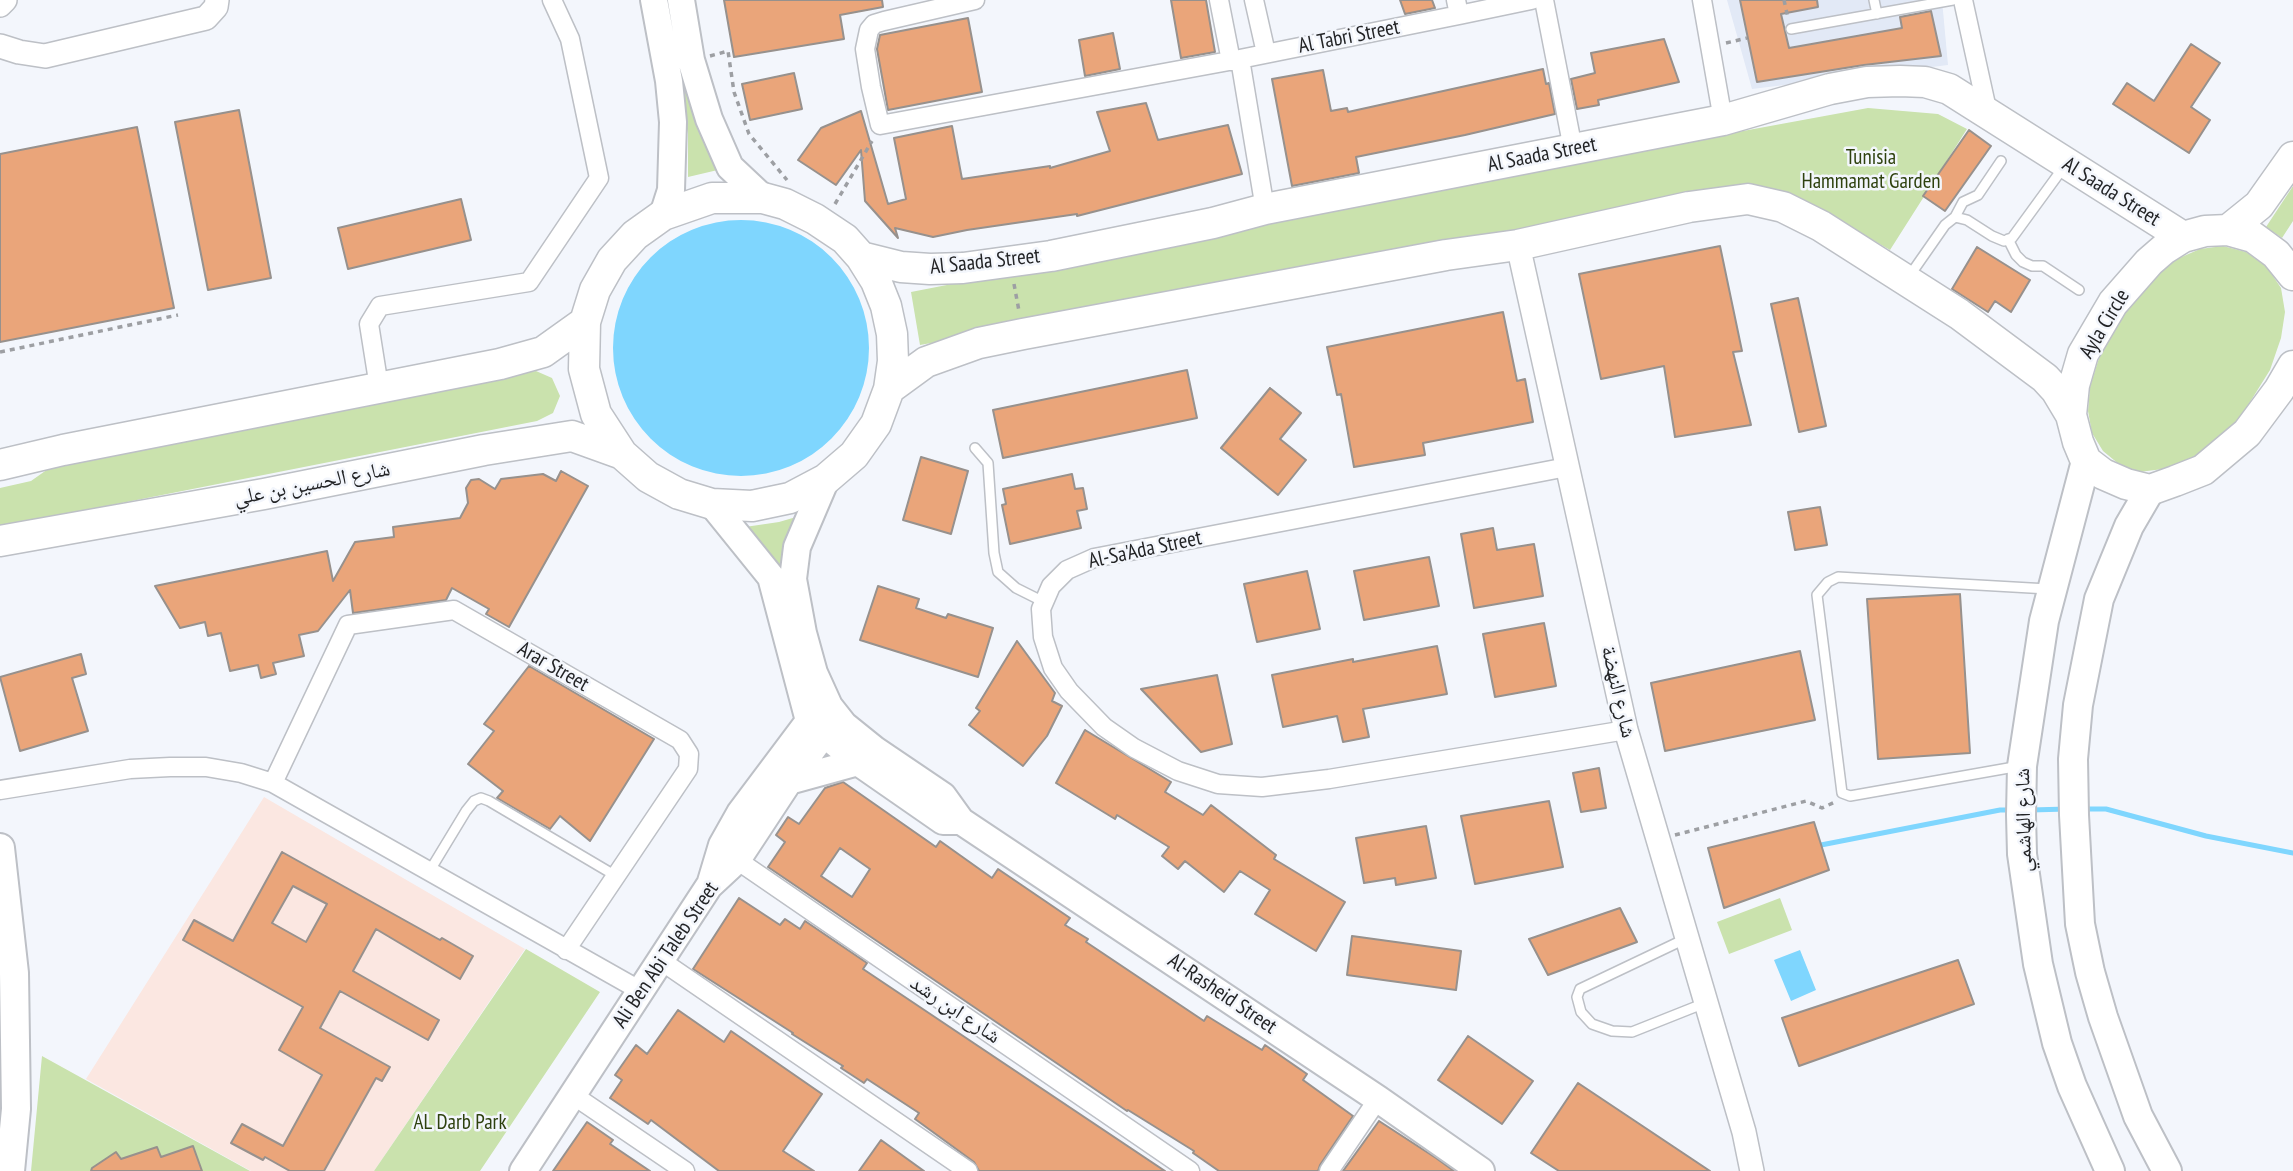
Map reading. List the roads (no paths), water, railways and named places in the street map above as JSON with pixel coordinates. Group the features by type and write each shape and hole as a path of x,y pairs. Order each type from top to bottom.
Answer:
{"highway":[{"name":"Al Saada Street","path":"861,257 901,267 930,269 1051,256 1213,223 1265,209 1723,120 1830,89 1867,82 1900,81 1925,82 1942,87 2183,237"},
{"path":"2228,230 2259,205 2293,157"},
{"path":"712,198 763,198 785,204 826,224 845,239 861,257 876,281 886,306 892,334 893,361 889,389 876,424 854,455 826,480 790,498 752,506 712,504 679,494 648,477 622,454 596,414 584,369 585,322 595,289 612,260 635,235 663,215 712,198"},
{"path":"889,389 926,362 979,344 1160,307 1446,255 1518,245 1689,207 1748,200 1783,207 1821,226 1959,314 2045,377 2071,415"},
{"name":"Ayla Circle","path":"2086,461 2071,415 2074,384 2083,355 2113,303 2149,262 2183,237 2228,230 2253,237 2292,267"},
{"path":"0,465 500,364 543,352 585,322"},
{"path":"2086,461 2103,474 2150,490 2203,470 2247,433 2293,366"},
{"name":"شارع الحسين بن علي","path":"5,545 484,450 572,436 622,454"},
{"path":"0,443 14,447 33,458"}],"main road":[{"path":"653,0 669,81 673,122 671,190 663,215"},
{"path":"681,0 691,60 709,119 730,167 763,198"},
{"name":"شارع الهاشمي","path":"2086,461 2044,621 2022,766 2021,816 2024,872 2038,964 2057,1043 2076,1097 2110,1171"},
{"name":"Al-Rasheid Street","path":"820,721 793,579 797,547 826,480"},
{"path":"2150,490 2129,526 2099,599 2080,691 2073,760 2080,924 2103,1017 2138,1116 2167,1171"},
{"name":"Al-Rasheid Street","path":"712,504 771,577 820,721 858,762 943,821 961,821"},
{"path":"727,860 722,845 740,813 820,721"},
{"name":"Al-Rasheid Street","path":"820,721 844,725 875,750 943,796 961,821 1378,1099 1481,1171"},
{"name":"Ali Ben Abi Taleb Street","path":"523,1171 709,886 789,781 820,721"},
{"path":"789,781 858,762"},
{"path":"0,848 14,973 16,1109 10,1171"}],"street":[{"path":"0,5 5,0"},
{"path":"0,46 45,56 206,19 216,7 217,0"},
{"path":"379,387 369,324 380,306 529,282 599,178 570,39 552,0"},
{"name":"Al Tabri Street","path":"975,0 884,21 874,24 869,30 865,49 880,125 1235,60 1458,7 1531,0"},
{"path":"1219,0 1235,60 1265,209"},
{"path":"1254,0 1266,53"},
{"path":"1544,0 1573,149"},
{"path":"1702,0 1723,120"},
{"path":"1963,0 1988,114"},
{"name":"شارع النهضة","path":"1518,245 1626,730 1744,1132 1752,1171"},
{"name":"Al-Sa'Ada Street","path":"1044,602 1051,586 1067,570 1094,558 1567,467"},
{"path":"1044,602 1041,609 1043,637 1053,668 1069,691 1104,727 1133,748 1178,771 1217,784 1262,787 1329,779 1626,730"},
{"name":"Arar Street","path":"273,783 348,625 454,610 680,740 689,754 688,769 566,950"},
{"path":"0,790 130,769 170,767 206,767 273,783 641,991"},
{"name":"شارع ابن رشد","path":"727,860 1190,1171"},
{"path":"660,960 968,1171"},
{"path":"573,1095 685,1171"},
{"path":"1329,1171 1378,1099"},
{"name":"شارع النهضة","path":"1744,1132 1765,1171"}],"lane":[{"path":"1874,0 1877,14"},
{"path":"1791,29 1953,0"},
{"path":"1906,280 1945,225 1955,217 1962,202 1978,195 2001,161"},
{"path":"1955,217 1967,220 2004,241 2017,233 2066,164"},
{"path":"2008,239 2023,262 2032,266 2043,266 2079,290"},
{"path":"975,448 988,463 994,553 998,572 1016,588 1044,602"},
{"path":"2022,766 1850,796 1842,793 1817,595 1828,582 1838,577 2052,589"},
{"path":"429,872 466,811 474,801 481,798 616,876"},
{"path":"1687,938 1580,989 1577,997 1581,1012 1592,1024 1612,1031 1632,1032 1706,1002"}],"water":[{"path":"741,220 766,222 801,235 822,249 840,267 859,299 867,323 867,373 854,408 840,429 822,447 790,466 766,474 741,476 716,474 681,461 660,447 642,429 623,397 615,373 613,348 615,323 628,288 642,267 660,249 692,230 716,222"},
{"path":"1800,950 1816,990 1791,1001 1774,960"}],"waterway":[{"path":"2031,810 2067,809"},
{"path":"2083,809 2106,809 2206,836 2293,853"},
{"path":"1821,845 2000,810 2014,810"}],"park label":[{"name":"Tunisia Hammamat Garden","path":"1871,170"},
{"name":"AL Darb Park","path":"460,1123"}]}
